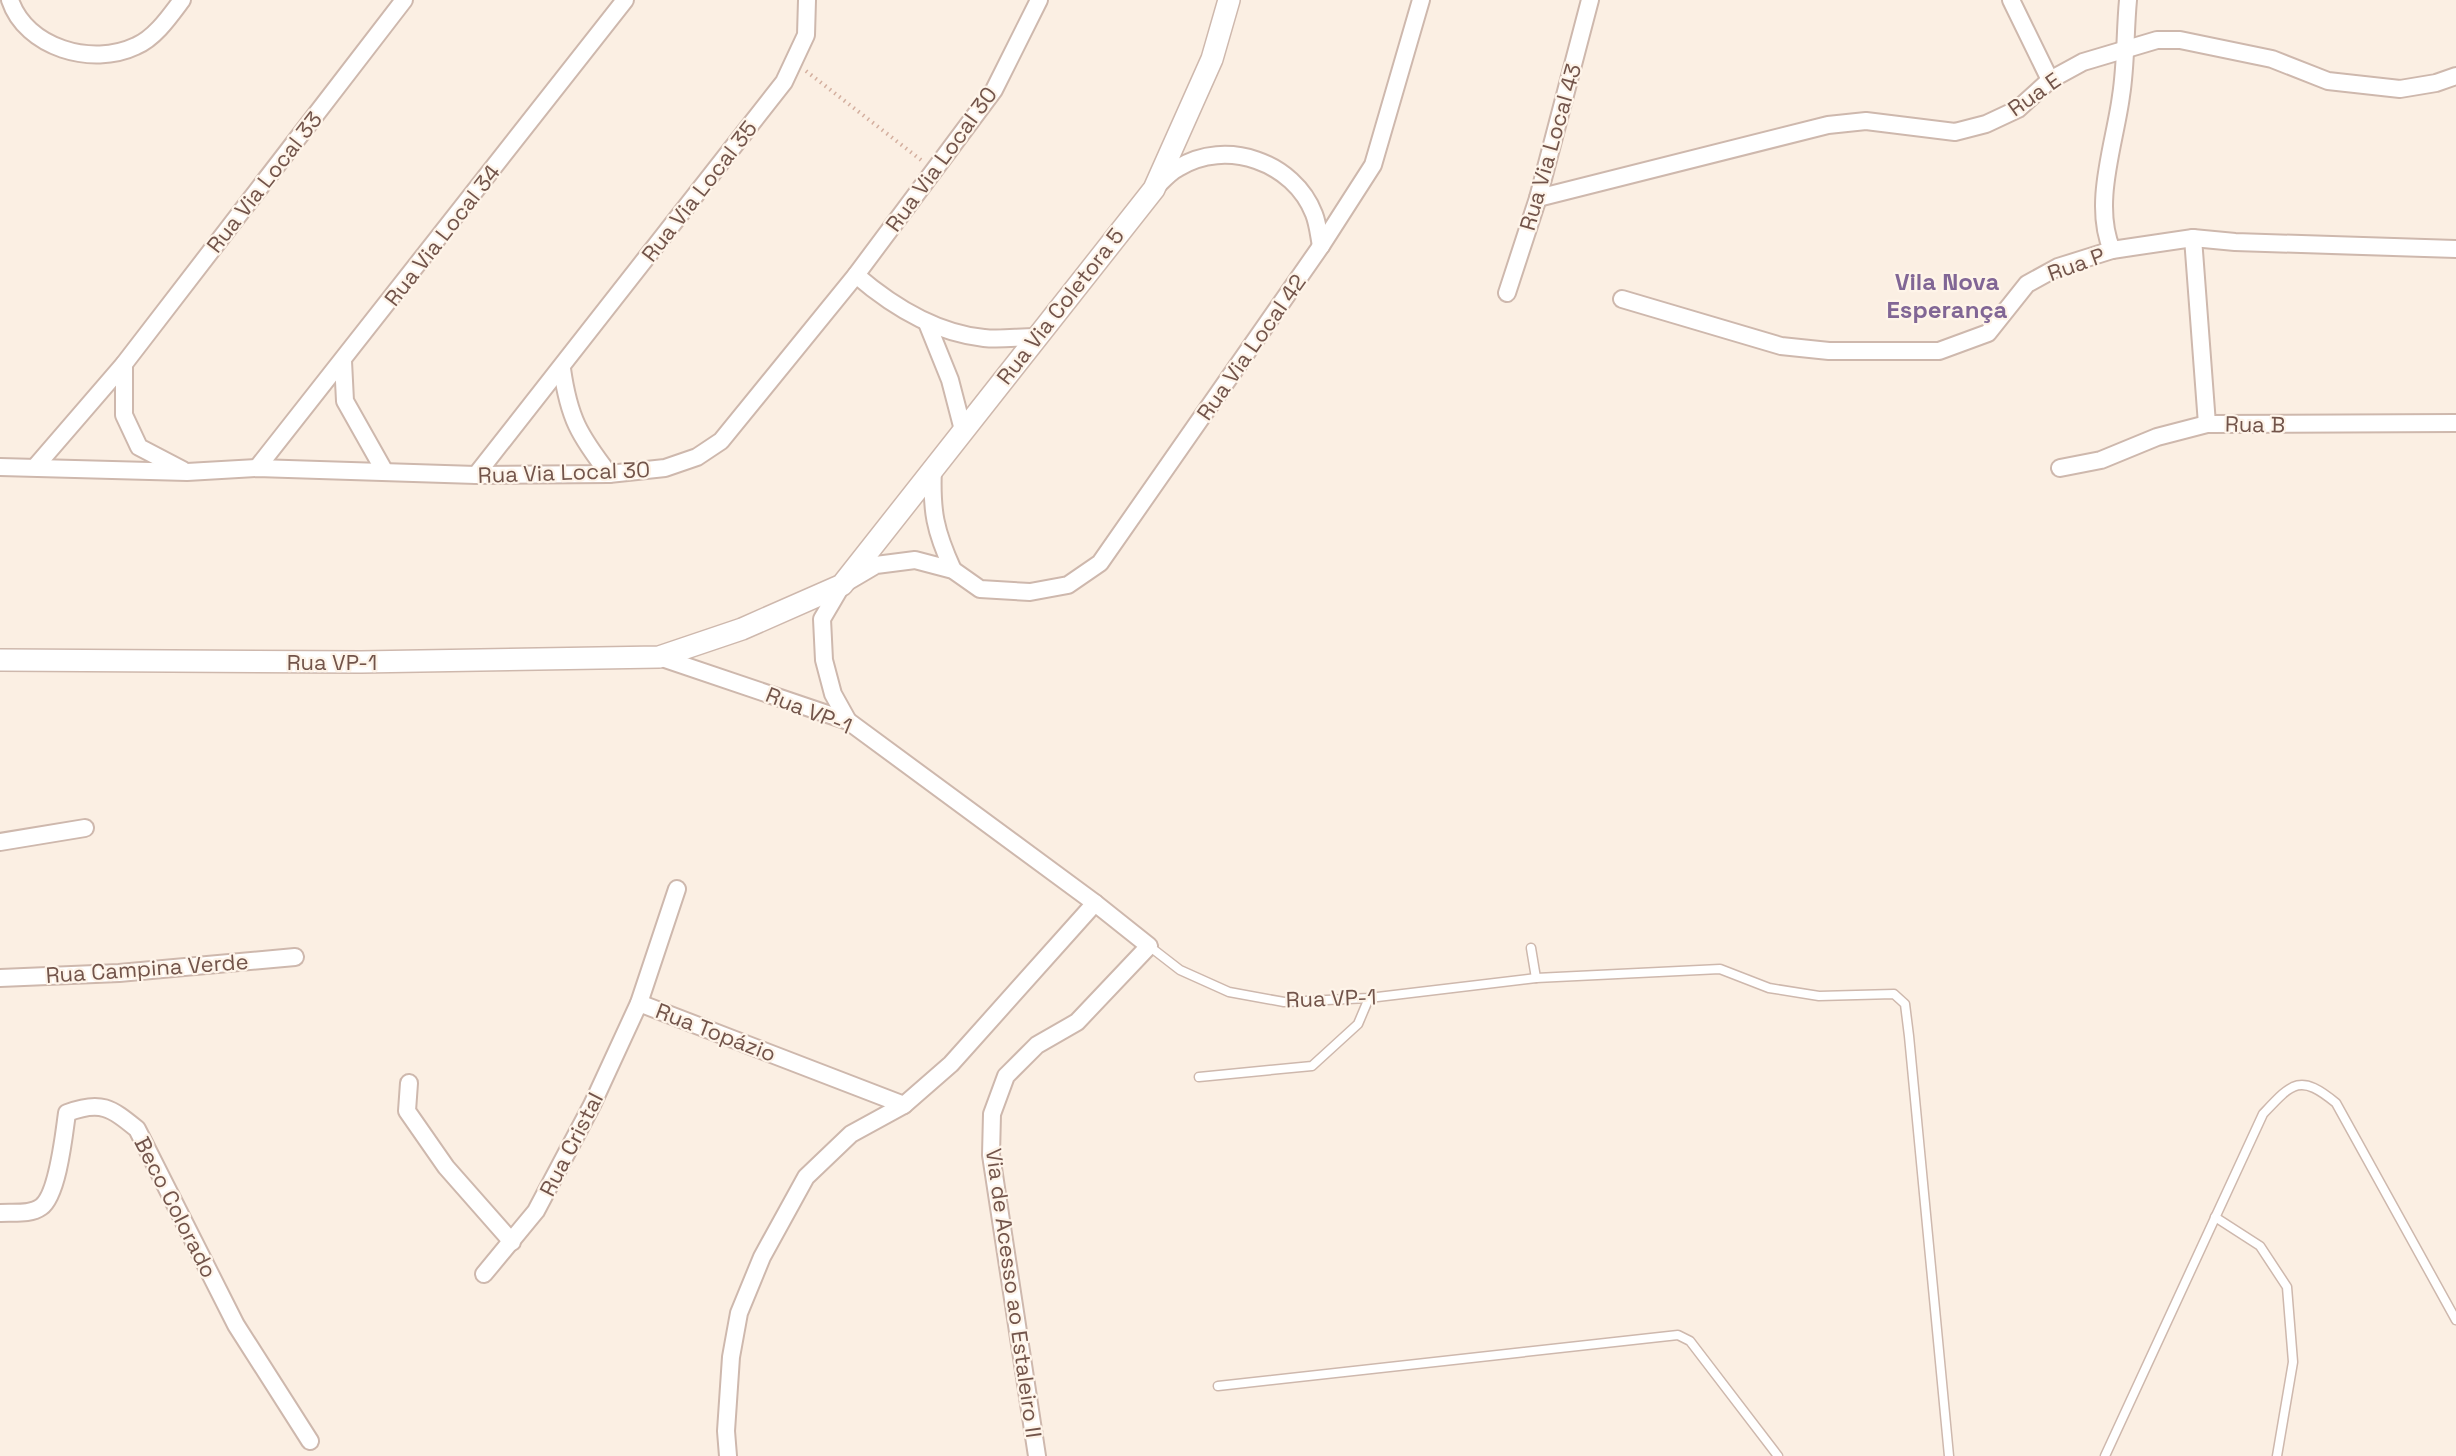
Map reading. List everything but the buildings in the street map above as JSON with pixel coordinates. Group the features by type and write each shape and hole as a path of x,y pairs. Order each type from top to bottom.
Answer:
{"street":[{"path":"10,0 14,12 35,35 71,53 108,54 137,46 166,21 182,0"},
{"name":"Rua Via Local 33","path":"36,466 124,364 404,0"},
{"name":"Rua Via Local 34","path":"257,468 625,0"},
{"name":"Rua Via Local 35","path":"476,475 562,369 784,82 806,35 807,0"},
{"name":"Rua Via Local 30","path":"0,467 36,466 187,472 257,468 476,475 609,474 665,468 697,457 721,441 856,275 994,90 1039,0"},
{"name":"Rua Via Local 42","path":"953,570 980,589 1030,592 1068,585 1100,563 1321,246 1373,165 1421,0"},
{"name":"Rua Via Local 43","path":"1507,293 1538,198 1590,0"},
{"path":"2011,0 2050,80"},
{"path":"2112,250 2108,240 2104,190 2121,96 2128,0"},
{"name":"Rua Via Coletora 5","path":"848,721 833,694 824,660 822,619 842,585 933,467 1154,189 1212,59 1228,1"},
{"name":"Rua E","path":"1538,198 1828,125 1866,121 1955,132 1986,124 2018,109 2050,80 2083,62 2157,40 2180,40 2272,58 2328,81 2400,89 2436,83 2456,76"},
{"path":"1154,189 1178,168 1208,156 1241,155 1272,166 1297,186 1314,214 1321,246"},
{"path":"2193,238 2207,424"},
{"name":"Rua P","path":"1622,299 1781,346 1829,351 1939,351 1988,333 2027,284 2058,267 2112,250 2193,238 2235,242 2456,249"},
{"path":"856,275 881,297 927,323 984,338 1035,337"},
{"path":"927,323 950,380 963,430"},
{"path":"343,361 345,401 385,472"},
{"path":"124,364 124,415 140,447 187,472"},
{"path":"562,369 568,406 585,444 609,474"},
{"name":"Rua B","path":"2060,468 2101,460 2157,437 2207,424 2456,423"},
{"path":"933,467 931,506 940,542 953,570"},
{"path":"842,585 876,565 915,560 953,570"},
{"name":"Rua Via Coletora 5","path":"658,657 742,629 842,585"},
{"name":"Rua VP-1","path":"0,660 361,662 658,657 848,721 1095,903 1149,946"},
{"path":"0,842 85,828"},
{"name":"Rua Topázio","path":"677,889 639,1003 904,1105"},
{"path":"728,1456 726,1431 731,1357 739,1313 762,1257 806,1177 851,1134 904,1105 951,1064 1095,903"},
{"name":"Via de Acesso ao Estaleiro II","path":"1037,1456 991,1155 992,1114 1006,1076 1037,1045 1077,1022 1149,946"},
{"name":"Rua Campina Verde","path":"0,978 119,973 295,957"},
{"name":"Rua Cristal","path":"484,1274 536,1211 592,1105 639,1003"},
{"path":"409,1083 407,1111 446,1167 512,1242"},
{"name":"Beco Colorado","path":"0,1213 27,1212 42,1206 52,1189 67,1113 87,1105 111,1108 137,1129 236,1325 310,1441"}],"lane":[{"name":"Rua VP-1","path":"1149,946 1180,970 1229,992 1284,1002 1369,998 1536,978 1720,969 1769,988 1819,996 1894,994 1905,1004 1949,1456"},
{"path":"1531,948 1536,978"},
{"path":"1199,1077 1312,1066 1358,1024 1369,998"},
{"path":"2105,1456 2263,1114 2285,1090 2302,1084 2318,1088 2336,1103 2456,1320"},
{"path":"2215,1217 2260,1246 2287,1287 2293,1362 2277,1456"},
{"path":"1218,1386 1678,1335 1690,1341 1778,1456"}],"path":[{"path":"794,62 934,170"}],"district":[{"name":"Vila Nova Esperança","path":"1947,295"}]}
